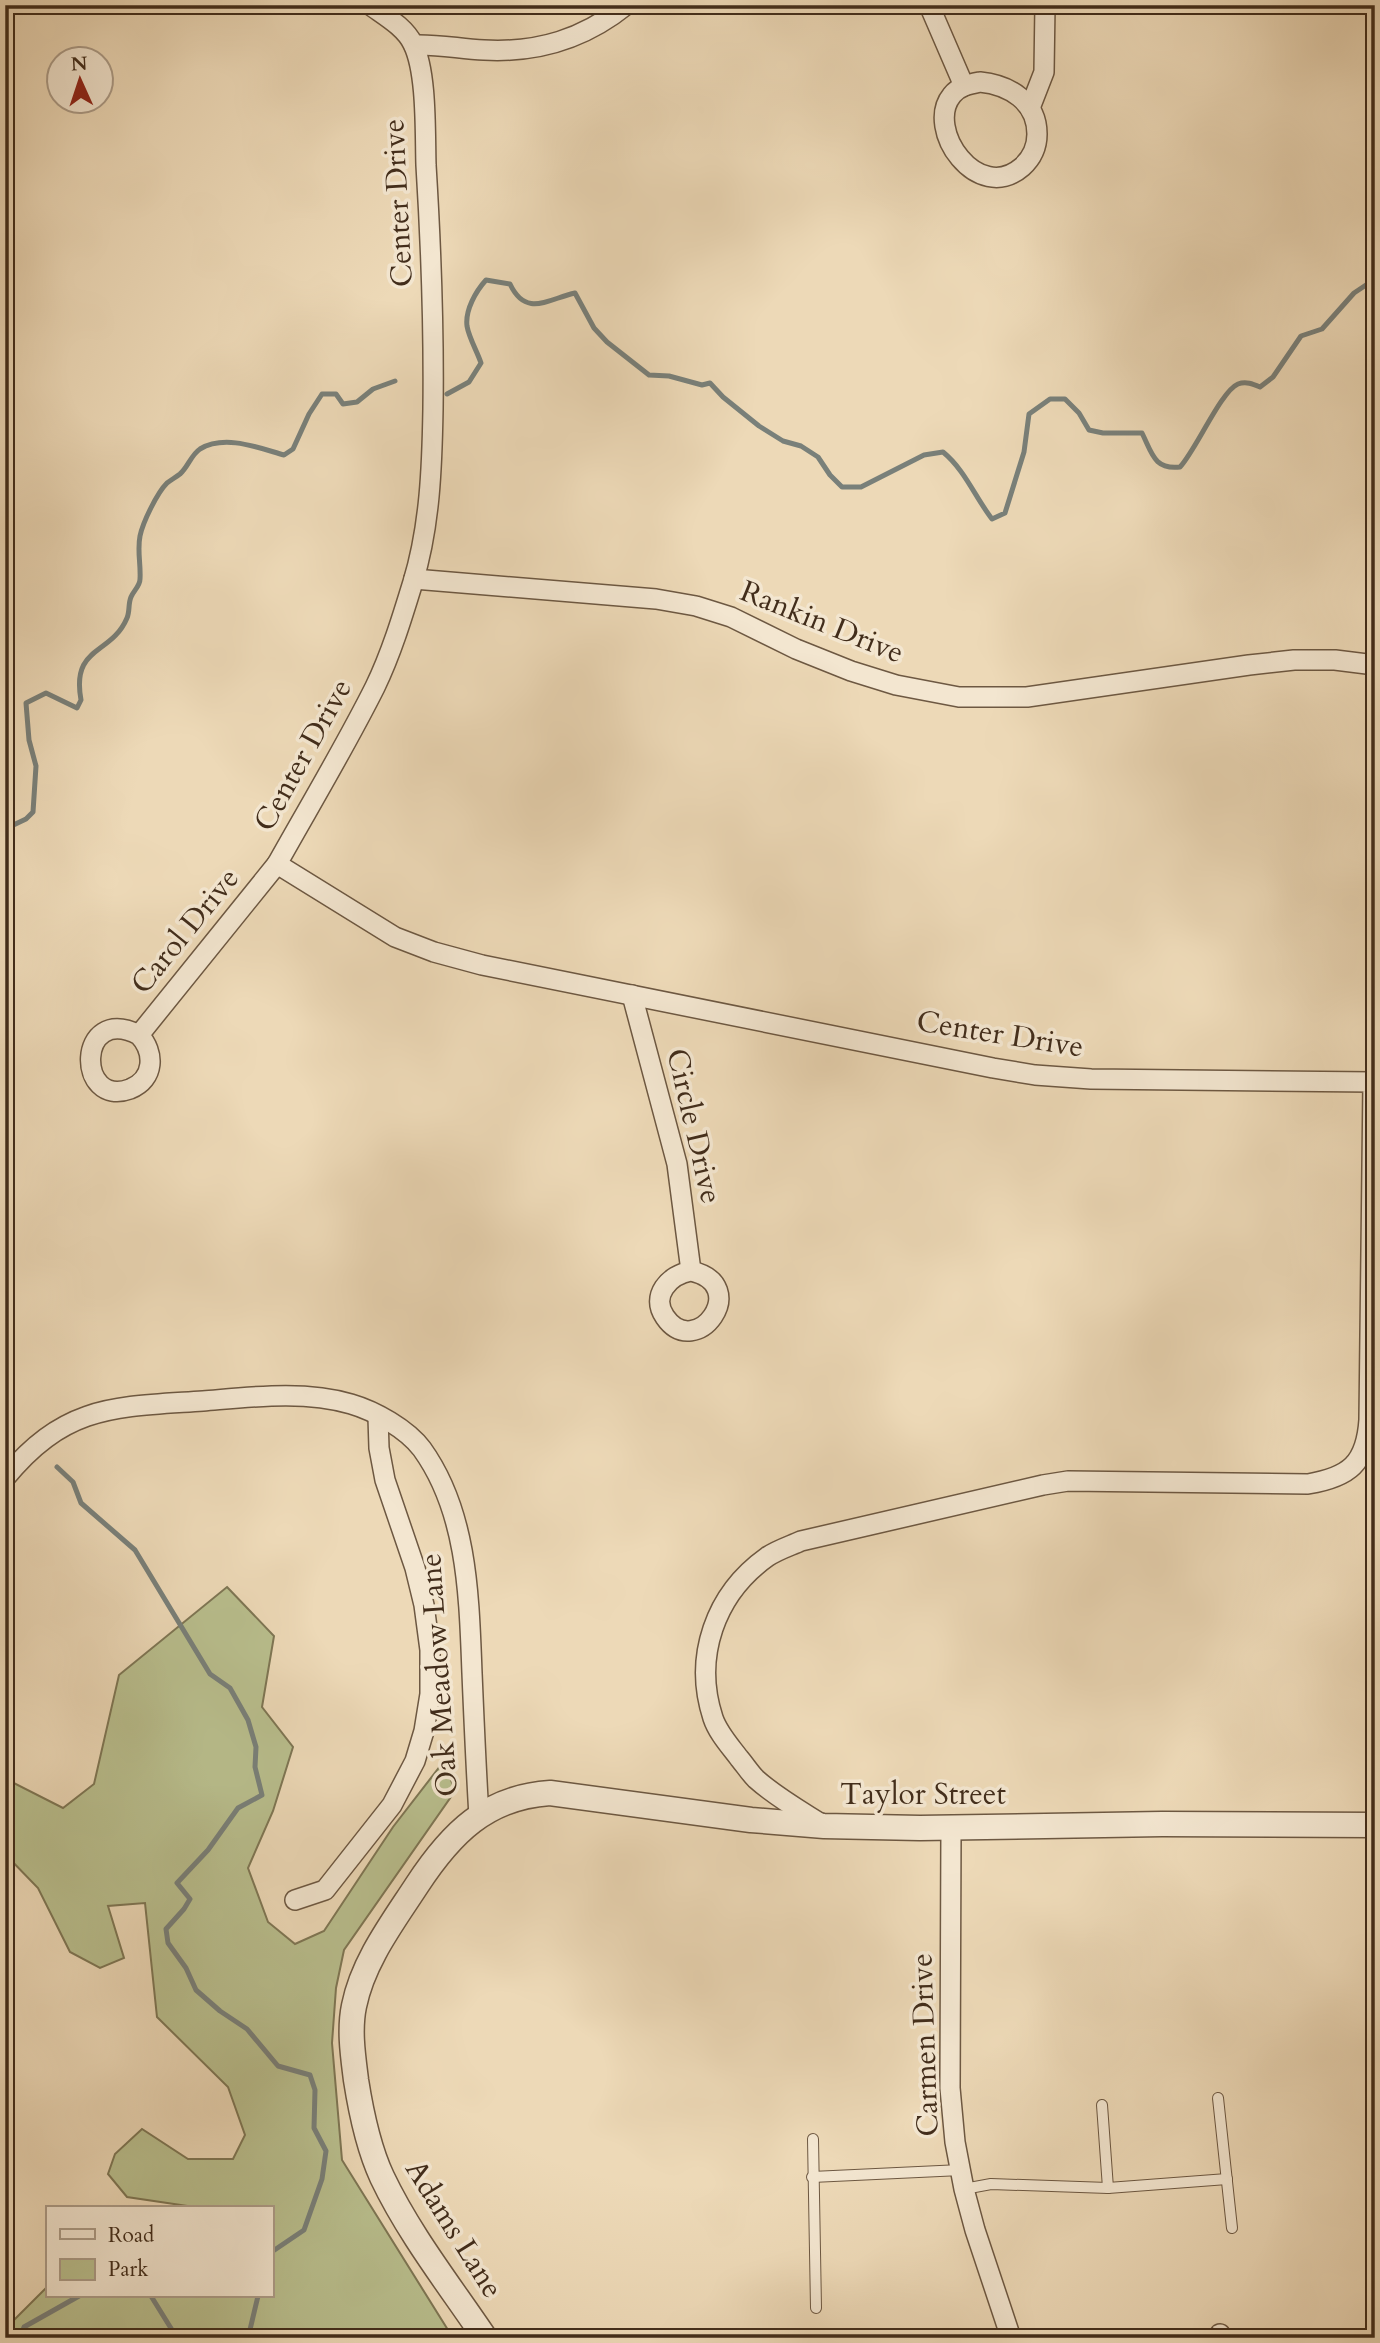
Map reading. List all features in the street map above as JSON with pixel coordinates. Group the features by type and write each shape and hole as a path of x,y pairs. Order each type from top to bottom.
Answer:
{"street":[{"path":"370,5 408,35 414,45 439,44 482,50 519,51 551,45 593,29 625,5"},
{"path":"929,5 964,86"},
{"path":"1030,108 1044,72 1045,5"},
{"name":"Center Drive","path":"414,45 422,89 431,245 432,470 426,519 414,579 375,687 277,864 394,937 433,952 482,965 632,995 1035,1075 1091,1079 1374,1082 1368,1438 1358,1461 1347,1473 1308,1484 1092,1480 1043,1485 801,1541 768,1556 736,1585 719,1611 709,1638 705,1665 706,1689 713,1720 724,1740 755,1779 824,1826"},
{"path":"980,82 996,84 1015,93 1030,108 1037,119 1037,143 1032,155 1021,168 1008,175 992,176 975,173 963,163 945,122 946,106 952,94 964,86 980,82"},
{"name":"Rankin Drive","path":"414,579 656,599 696,606 731,617 796,649 851,671 896,685 959,697 1027,698 1249,664 1294,660 1335,660 1375,665"},
{"name":"Carol Drive","path":"139,1035 277,864"},
{"name":"Circle Drive","path":"632,995 677,1164 691,1271"},
{"name":"Oak Meadow Lane","path":"5,1478 39,1441 69,1423 97,1411 119,1407 303,1396 353,1404 403,1431 420,1446 443,1485 460,1541 470,1618 479,1816"},
{"path":"295,1900 325,1890 392,1805 415,1762 424,1731 430,1694 430,1650 424,1605 415,1568 385,1480 379,1448 378,1417"},
{"name":"Taylor Street","path":"479,1816 509,1799 550,1793 751,1820 824,1826 951,1828 1162,1824 1375,1825"},
{"name":"Adams Lane","path":"479,1816 450,1840 422,1877 368,1965 354,2007 352,2034 363,2116 382,2176 406,2218 485,2338"},
{"name":"Carmen Drive","path":"951,1828 950,2088 962,2180 1011,2338"}],"lane":[{"path":"1218,2098 1232,2228"},
{"path":"1102,2105 1108,2188"},
{"path":"813,2139 816,2308"},
{"path":"812,2177 962,2180 991,2184 1108,2188 1227,2179"}],"green space":[{"path":"227,1587 274,1636 262,1707 293,1747 273,1811 248,1868 268,1922 295,1944 324,1931 393,1827 444,1761 455,1791 344,1950 336,1988 332,2043 342,2160 453,2338 5,2338 5,2329 46,2288 46,2298 273,2298 273,2206 188,2206 127,2197 108,2174 115,2154 142,2129 188,2159 233,2159 245,2135 228,2087 157,2017 145,1903 108,1906 124,1958 100,1968 70,1952 38,1888 5,1854 6,1779 63,1808 94,1784 119,1675"}],"waterway":[{"path":"447,394 469,382 481,363 469,335 467,320 472,301 486,280 510,284 523,301 530,303 538,304 575,293 594,328 607,342 649,375 669,376 702,385 710,383 759,426 783,441 801,446 818,457 842,487 861,487 924,455 943,452 964,475 992,519 1005,513 1024,452 1029,414 1050,399 1065,399 1079,413 1089,430 1103,433 1142,433 1159,463 1180,467 1231,389 1244,383 1260,387 1273,377 1301,336 1322,329 1354,293 1375,279"},
{"path":"5,829 26,819 33,812 36,766 29,740 26,703 46,693 77,708 81,700 79,682 82,669 87,660 120,630 127,618 131,597 140,581 140,536 155,500 167,483 183,471 200,449 210,445 231,442 284,455 293,449 309,414 322,394 336,394 343,404 357,402 373,389 395,381"},
{"path":"57,1467 73,1482 81,1503 135,1550 210,1674 230,1688 248,1720 256,1747 255,1767 262,1795 238,1808 208,1850 177,1883 190,1899 166,1929 168,1943 186,1968 196,1990 220,2011 247,2029 278,2066 310,2075 315,2090 314,2128 326,2151 322,2179 304,2230 273,2251"},
{"path":"20,2338 24,2327 75,2298"},
{"path":"152,2298 177,2338"},
{"path":"248,2338 258,2298"}]}
